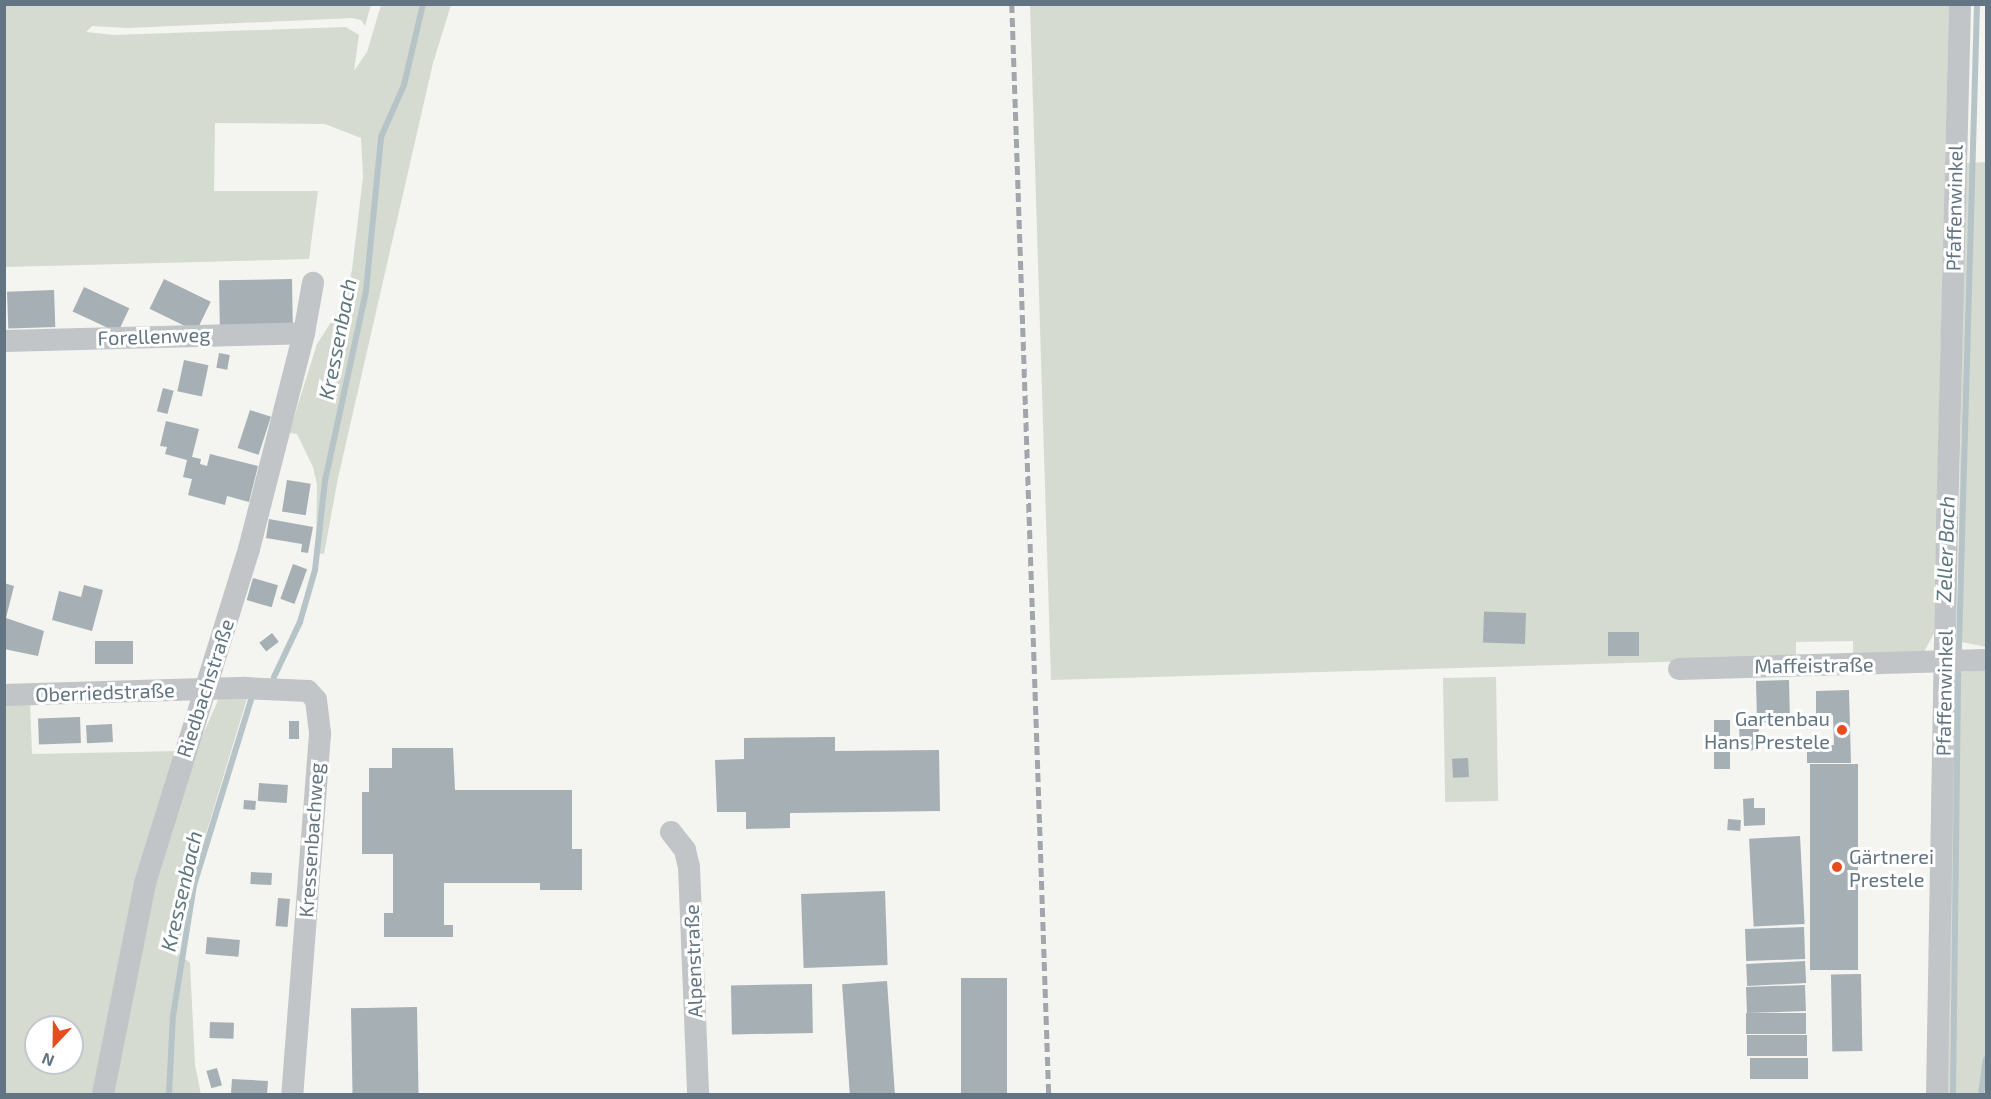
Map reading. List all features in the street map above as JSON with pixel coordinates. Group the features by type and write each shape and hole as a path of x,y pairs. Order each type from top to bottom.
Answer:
{"street":[{"name":"Pfaffenwinkel","path":"1937,1095 1962,661 1960,4"},
{"name":"Riedbachstraße","path":"103,1095 145,884 249,549 304,333 313,283"},
{"name":"Forellenweg","path":"4,341 304,333"},
{"name":"Maffeistraße","path":"1679,669 1962,661"},
{"name":"Oberriedstraße","path":"4,695 206,689"},
{"name":"Kressenbachweg","path":"206,689 308,691 316,700 320,714 292,1095"},
{"name":"Alpenstraße","path":"671,832 685,850 689,867 695,957 698,1095"}],"shaded area":[{"path":"4,5 371,5 365,26 361,20 352,18 128,28 92,26 86,32 114,35 346,27 359,35 354,71 367,52 381,5 451,5 433,63 338,478 324,554 316,553 317,484 313,467 297,434 289,433 317,344 345,300 352,270 363,177 361,138 325,124 215,123 214,191 318,191 309,259 5,267"},
{"path":"1030,5 1949,5 1934,633 1925,650 1920,655 1853,657 1853,641 1796,642 1796,658 1051,680"},
{"path":"1986,162 1986,647 1962,642 1957,635 1965,163"},
{"path":"1986,670 1986,1094 1941,1094 1952,686 1956,676 1963,672"},
{"path":"1496,677 1498,801 1445,802 1443,678"},
{"path":"248,695 189,890 178,953 190,963 195,1065 201,1094 112,1094 148,901 200,741 219,698"},
{"path":"30,701 32,754 179,751 96,1094 5,1094 4,702"}],"building":[{"path":"164,279 211,302 196,331 150,309"},
{"path":"292,279 293,324 220,325 219,280"},
{"path":"84,287 129,308 118,333 73,311"},
{"path":"54,290 55,327 8,329 7,292"},
{"path":"219,353 230,355 227,370 216,368"},
{"path":"184,360 208,365 202,396 177,391"},
{"path":"163,388 174,391 167,414 157,411"},
{"path":"250,410 271,417 259,455 238,448"},
{"path":"166,421 199,429 192,457 201,459 200,464 207,466 210,454 258,466 249,502 227,496 225,505 188,495 192,479 183,477 187,460 165,454 167,447 160,446"},
{"path":"287,480 311,484 306,515 282,512"},
{"path":"269,519 313,527 308,553 301,552 302,544 266,538"},
{"path":"293,564 307,569 294,604 280,599"},
{"path":"253,578 278,585 272,607 247,600"},
{"path":"4,583 14,586 6,618 44,631 38,656 4,649"},
{"path":"84,585 103,590 92,631 52,620 59,591 81,597"},
{"path":"1484,612 1526,613 1525,644 1483,643"},
{"path":"1608,632 1639,632 1639,656 1608,656"},
{"path":"272,633 279,642 266,652 259,643"},
{"path":"95,641 133,641 133,664 95,664"},
{"path":"1789,680 1790,722 1759,723 1758,750 1740,751 1739,721 1757,721 1756,681"},
{"name":"Gartenbau Hans Prestele","path":"1849,690 1851,763 1807,763 1807,745 1834,745 1833,715 1816,715 1816,691"},
{"path":"80,717 81,743 39,744 38,718"},
{"path":"1714,720 1730,720 1730,769 1714,769"},
{"path":"289,721 299,721 299,739 289,739"},
{"path":"112,724 113,742 87,743 86,725"},
{"path":"835,737 835,751 939,750 940,811 790,813 790,828 746,829 746,812 717,812 715,760 744,759 744,738"},
{"path":"392,748 453,748 455,790 572,790 572,849 582,849 582,890 540,890 540,883 444,883 444,925 453,925 453,937 384,937 384,913 393,913 393,854 362,854 362,792 369,792 369,768 392,768"},
{"path":"1468,758 1469,777 1453,778 1452,759"},
{"name":"Gärtnerei Prestele","path":"1810,764 1858,764 1858,970 1810,970"},
{"path":"259,783 288,785 287,803 258,801"},
{"path":"1754,798 1754,808 1765,808 1765,825 1744,826 1743,799"},
{"path":"244,800 256,801 255,810 243,809"},
{"path":"1728,819 1741,820 1740,831 1727,830"},
{"path":"1800,836 1805,924 1754,927 1749,839"},
{"path":"251,872 272,873 271,885 250,884"},
{"path":"885,891 888,965 804,968 801,894"},
{"path":"278,898 290,899 288,927 276,926"},
{"path":"1804,927 1805,959 1746,961 1745,929"},
{"path":"207,937 240,940 238,957 206,954"},
{"path":"1805,961 1806,983 1747,986 1746,964"},
{"path":"1861,974 1862,1051 1832,1052 1831,975"},
{"path":"961,978 1007,978 1007,1094 961,1094"},
{"path":"887,981 895,1094 850,1094 842,984"},
{"path":"812,984 813,1033 732,1034 731,985"},
{"path":"1805,985 1806,1011 1747,1013 1746,987"},
{"path":"417,1007 419,1094 353,1094 351,1008"},
{"path":"1746,1013 1806,1013 1806,1034 1746,1034"},
{"path":"210,1022 234,1023 233,1039 209,1038"},
{"path":"1747,1035 1807,1035 1807,1056 1747,1056"},
{"path":"1750,1058 1808,1058 1808,1079 1750,1079"},
{"path":"217,1068 222,1085 211,1088 206,1071"},
{"path":"232,1079 268,1081 267,1094 231,1094"}],"waterway":[{"name":"Kressenbach","path":"274,677 300,622 315,570 325,481 366,291 381,137 404,85 423,4"},
{"name":"Zeller Bach","path":"1953,1094 1958,681 1977,4"},
{"name":"Kressenbach","path":"169,1094 173,1016 194,885 251,700"},
{"name":"Zeller Bach","path":"1981,1094 1986,1059"}],"railway":[{"path":"1012,4 1049,1094"}],"place":[{"name":"Gartenbau Hans Prestele","path":"1842,730"},
{"name":"Gärtnerei Prestele","path":"1837,867"}]}
